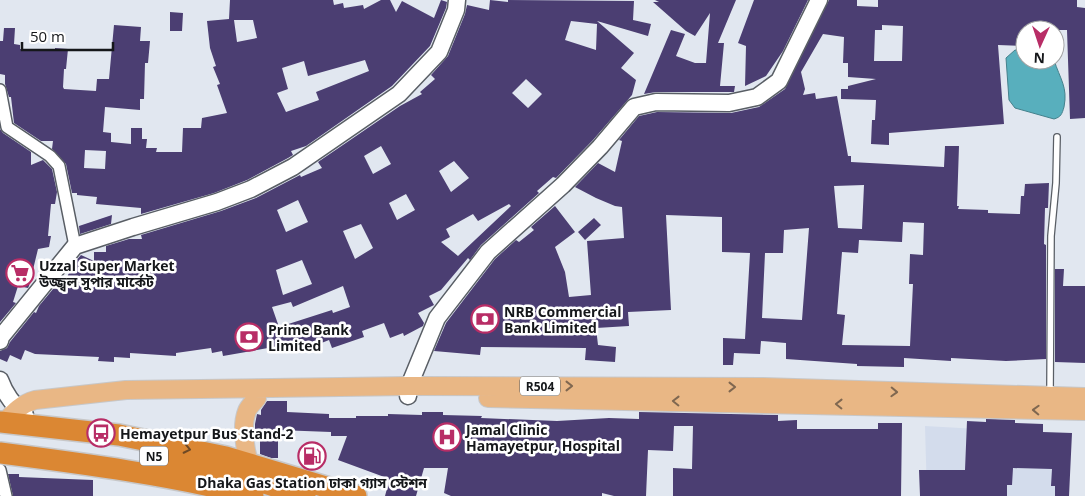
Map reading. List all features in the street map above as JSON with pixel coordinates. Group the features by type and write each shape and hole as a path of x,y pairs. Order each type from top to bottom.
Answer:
{"highway":[{"path":"11,421 119,435 226,457 356,496"},
{"name":"N5","path":"11,421 243,476 305,496"},
{"name":"N5","path":"0,453 173,478 253,496"},
{"path":"0,468 69,474 142,484 196,496"}],"main road":[{"name":"R504","path":"11,421 26,403 35,400 126,390 408,391 763,387 1085,397"},
{"name":"R504","path":"11,421 37,410 127,400 257,398 408,391 1085,411"},
{"path":"249,463 244,447 244,428 247,411 257,398"}],"street":[{"path":"0,341 1,337 75,246 217,202 251,189 293,167 399,94 439,52 456,10 457,0"},
{"path":"408,391 437,318 488,252 563,185 600,147 634,107 656,102 730,104 757,97 779,81 819,0"},
{"path":"0,90 7,127 50,156 59,166 75,246"},
{"path":"0,380 11,421"},
{"path":"0,468 6,496"}],"lane":[{"path":"1050,396 1051,236 1057,136"}],"shaded area":[{"path":"925,426 1070,434 1065,496 927,496"}],"water":[{"path":"1015,50 1015,70 1058,70 1065,94 1064,107 1058,117 1054,119 1015,108 1009,100 1006,58"}],"building":[{"path":"230,0 333,0 334,5 343,3 344,8 363,5 364,9 381,0 390,0 396,12 402,1 434,18 441,0 447,2 430,46 392,86 306,146 291,151 293,155 247,180 214,193 141,214 141,208 96,204 97,197 72,193 66,164 52,149 53,141 41,141 14,123 11,97 9,97 5,84 5,75 0,74 0,41 3,41 4,28 15,28 14,44 20,45 20,49 68,49 66,69 64,69 64,89 96,91 97,79 109,79 114,25 141,27 140,41 150,41 148,63 145,63 144,99 140,99 140,110 105,107 103,132 111,133 111,142 131,144 131,128 142,128 142,139 147,139 146,148 157,148 156,152 182,152 183,128 201,128 202,118 227,113 217,85 220,84 213,67 216,66 210,48 207,21 229,19","holes":["234,20 253,20 257,38 237,42","365,60 369,71 316,92 319,100 286,112 277,93 288,89 282,68 304,61 308,76","85,150 106,151 105,169 84,168"]},
{"path":"490,0 508,2 508,0 634,1 633,20 651,24 648,36 597,21 634,53 621,68 636,80 632,95 593,140 556,178 553,177 537,191 539,193 481,245 470,260 468,258 441,290 429,296 434,305 418,313 424,323 423,326 404,336 403,333 390,338 384,323 362,331 364,337 332,348 329,340 319,344 318,340 292,347 291,343 269,351 268,348 223,356 222,351 212,353 211,348 176,353 176,356 130,353 130,358 114,357 114,362 98,361 99,357 35,354 25,350 21,360 10,355 7,362 0,359 0,351 7,348 63,277 66,279 74,263 81,255 94,261 94,252 106,252 106,246 129,239 142,239 141,235 221,211 256,198 300,175 301,177 322,168 318,162 400,106 422,94 420,92 435,79 431,75 448,56 467,5 489,10","holes":["571,21 597,24 596,50 565,40","526,79 542,94 528,108 512,93","381,146 391,164 373,174 364,156","454,161 469,178 451,192 439,171","406,194 415,210 397,220 389,203","298,200 308,222 286,232 277,210","509,204 511,206 458,256 441,242 450,237 446,229 473,214 478,221","361,224 373,248 355,259 343,231","302,260 312,284 283,295 276,270","343,286 350,307 333,313 332,310 279,327 272,307 291,302 293,307"]},
{"path":"655,0 736,0 718,43 724,43 720,86 735,86 734,92 656,92 644,94 671,30 685,34 676,56 695,63 706,63 710,13 695,36 686,31 653,2 659,2"},
{"path":"754,0 808,0 783,51 766,76 745,86 746,46 738,43"},
{"path":"829,0 857,0 857,6 878,7 878,0 1077,0 1077,7 1085,8 1085,118 1070,119 1065,20 1015,20 1015,46 998,45 1004,124 889,133 889,145 871,144 872,120 875,120 876,100 841,99 841,89 848,89 848,86 876,79 848,77 848,63 843,63 844,37 823,34 801,72 805,89 803,95 815,93 816,99 837,96 848,156 851,156 851,162 944,167 945,146 959,146 958,209 988,210 988,213 1020,214 1021,196 1024,196 1025,184 1049,183 1048,208 1045,208 1044,244 1046,245 1046,359 1006,361 951,358 951,361 904,358 904,367 857,366 857,364 786,359 786,343 761,341 760,354 734,353 733,365 723,365 723,338 745,339 750,253 722,252 722,217 666,215 671,310 628,312 629,326 596,328 598,345 616,347 615,362 585,360 586,348 481,347 480,355 434,351 446,323 495,259 516,240 519,242 534,230 531,227 555,206 575,232 555,247 565,272 569,297 591,295 587,241 624,238 622,207 596,198 575,187 598,163 615,172 622,141 619,140 639,116 657,112 731,113 759,107 785,89","holes":["882,25 903,26 902,61 874,61 875,30 882,30","864,185 862,229 838,228 834,186","903,222 924,223 923,255 910,254 909,284 913,284 910,346 842,345 845,315 837,314 842,252 858,253 859,240 902,242","809,228 802,320 762,318 765,253 783,253 784,230"]},
{"path":"170,12 183,13 182,31 170,31"},
{"path":"0,129 31,152 31,165 43,160 52,169 57,192 55,204 51,204 48,236 51,236 49,247 38,249 28,288 18,286 13,302 16,303 0,322"},
{"path":"112,215 111,224 80,234 79,226"},
{"path":"594,218 601,225 585,240 578,232"},
{"path":"1055,269 1064,269 1063,286 1085,286 1085,363 1055,362"},
{"path":"267,401 287,401 287,412 329,414 329,418 388,416 388,414 422,415 422,412 443,412 443,415 482,416 481,418 557,421 609,418 639,419 639,412 778,415 778,421 797,420 797,429 878,429 878,423 902,423 901,496 673,496 673,468 692,469 693,426 674,426 673,451 648,450 646,496 614,496 602,493 602,496 451,496 444,493 448,468 424,468 416,496 385,496 389,481 386,480 387,478 338,460 347,436 331,436 331,432 278,430 278,458 271,458 260,454 260,435 255,435 255,424 257,414 261,415 261,410"},
{"path":"986,419 1015,420 1015,423 1043,424 1043,432 1072,433 1069,496 1055,496 1055,486 1051,486 1052,469 1013,468 1012,485 1007,485 1007,496 920,496 919,470 965,470 967,421 986,422"},
{"path":"8,474 19,474 19,477 93,480 93,496 13,496"}],"place":[{"name":"Uzzal Super Market উজ্জ্বল সুপার মার্কেট","path":"20,273"},
{"name":"NRB Commercial Bank Limited","path":"485,319"},
{"name":"Prime Bank Limited","path":"249,337"},
{"name":"Hemayetpur Bus Stand-2","path":"101,433"},
{"name":"Jamal Clinic Hamayetpur, Hospital","path":"447,437"},
{"name":"Dhaka Gas Station ঢাকা গ্যাস স্টেশন","path":"312,456"}]}
